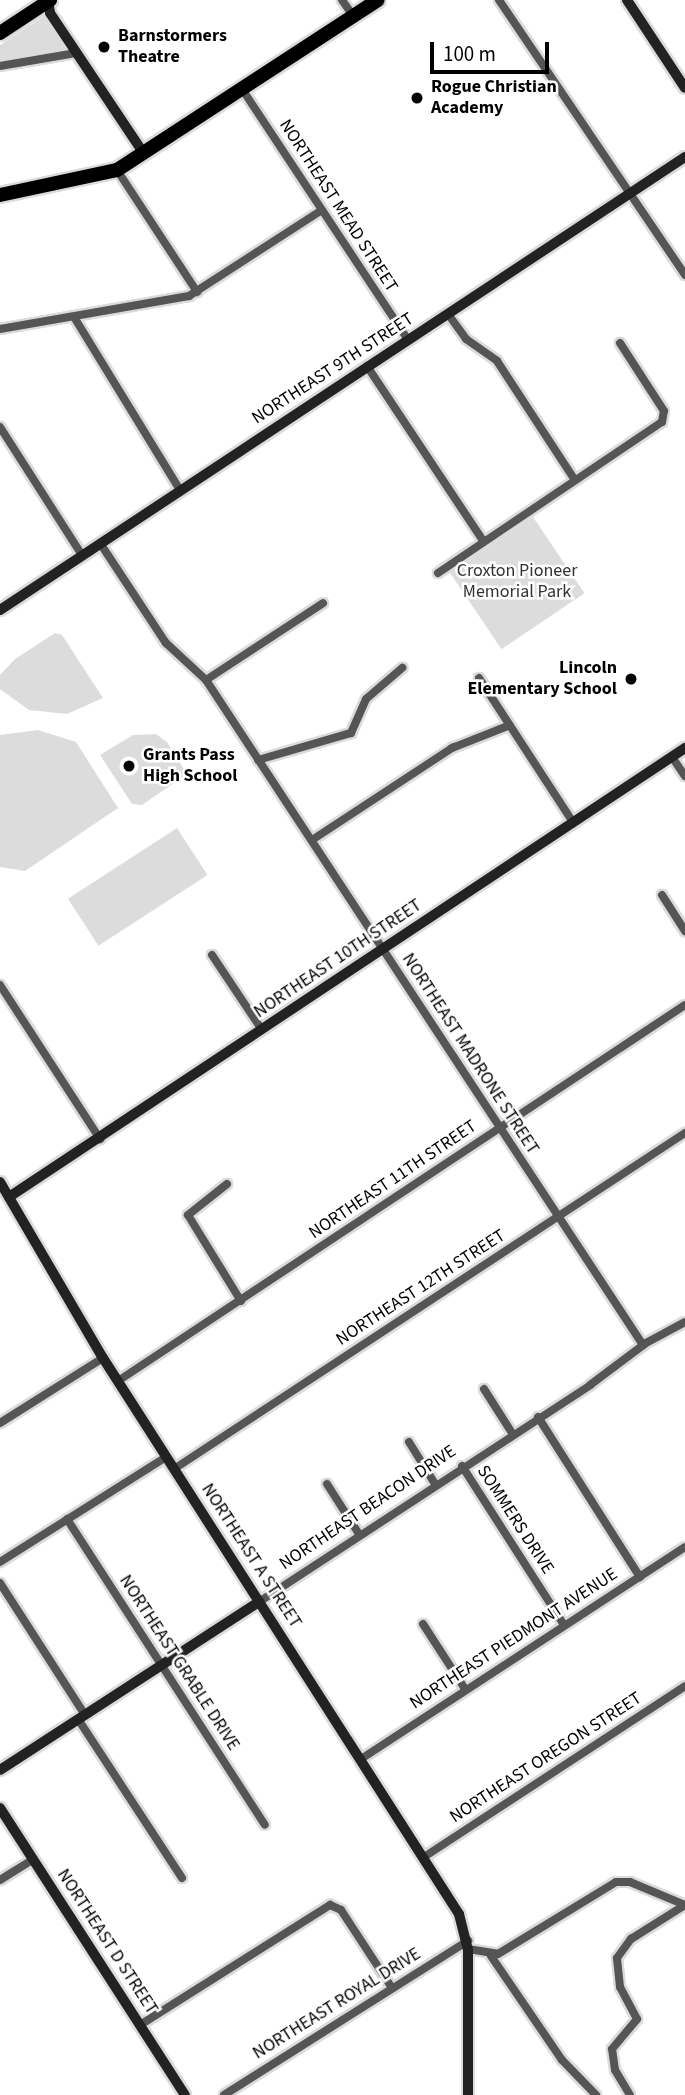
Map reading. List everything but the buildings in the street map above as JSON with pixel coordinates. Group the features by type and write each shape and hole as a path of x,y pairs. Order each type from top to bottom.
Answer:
{"highway":[{"path":"0,33 49,0"},
{"path":"0,195 117,170 377,0"}],"street":[{"path":"49,0 50,13 144,154"},
{"path":"342,0 353,16"},
{"path":"499,0 628,195 685,275"},
{"path":"627,0 685,88"},
{"path":"0,66 76,53"},
{"name":"NORTHEAST MEAD STREET","path":"242,89 408,340"},
{"name":"NORTHEAST 9TH STREET","path":"0,610 685,157"},
{"path":"117,170 197,292"},
{"path":"0,329 197,292 322,211"},
{"path":"448,314 466,338 497,360 575,480"},
{"path":"74,317 180,490"},
{"path":"438,573 665,418 620,343"},
{"path":"367,366 484,542"},
{"path":"0,427 82,555"},
{"name":"NORTHEAST MADRONE STREET","path":"100,543 166,643 206,680 643,1345"},
{"path":"206,680 323,604"},
{"path":"258,760 351,733 366,699 402,668"},
{"path":"479,678 573,822"},
{"path":"312,840 452,748 510,725"},
{"name":"NORTHEAST 10TH STREET","path":"9,1197 685,748"},
{"path":"672,757 685,776"},
{"path":"662,895 685,931"},
{"path":"212,955 262,1030"},
{"path":"0,985 100,1139"},
{"name":"NORTHEAST 11TH STREET","path":"118,1381 685,1005"},
{"name":"NORTHEAST 12TH STREET","path":"174,1469 685,1133"},
{"name":"NORTHEAST A STREET","path":"0,1182 103,1358 451,1899 468,1945"},
{"path":"227,1184 188,1215 240,1301"},
{"name":"NORTHEAST BEACON DRIVE","path":"0,1770 259,1602 643,1345 685,1322"},
{"path":"0,1423 103,1358"},
{"path":"484,1389 512,1433"},
{"path":"538,1417 640,1577"},
{"path":"409,1442 436,1484"},
{"path":"0,1562 166,1457"},
{"name":"SOMMERS DRIVE","path":"462,1466 565,1625"},
{"path":"327,1484 359,1534"},
{"name":"NORTHEAST GRABLE DRIVE","path":"67,1519 265,1825"},
{"name":"NORTHEAST PIEDMONT AVENUE","path":"360,1759 685,1547"},
{"path":"0,1583 182,1878"},
{"path":"423,1624 465,1689"},
{"name":"NORTHEAST OREGON STREET","path":"424,1857 685,1686"},
{"name":"NORTHEAST D STREET","path":"0,1808 185,2095"},
{"path":"0,1880 33,1859"},
{"path":"491,1956 617,1882 637,1884 685,1905"},
{"path":"140,2025 330,1905 341,1910 392,1988"},
{"path":"630,2095 615,2070 612,2049 637,2019 620,1987 617,1958 631,1939 685,1905"},
{"path":"468,2095 468,1945 491,1956 562,2060 596,2095"},
{"name":"NORTHEAST ROYAL DRIVE","path":"225,2095 392,1988 468,1945"}],"green space":[{"path":"47,14 70,53 0,63 0,45"},
{"name":"Croxton Pioneer Memorial Park","path":"533,517 584,593 502,649 450,573"},
{"path":"55,633 62,635 103,698 67,714 29,710 0,689 0,675 15,659"},
{"path":"38,730 76,742 118,808 25,871 0,867 0,735"},
{"path":"156,734 167,742 187,774 142,805 132,804 100,755 133,735"},
{"path":"177,828 207,875 98,946 68,899"}],"place":[{"name":"Barnstormers Theatre","path":"104,47"},
{"name":"Rogue Christian Academy","path":"417,98"},
{"name":"Lincoln Elementary School","path":"631,679"},
{"name":"Grants Pass High School","path":"129,766"}]}
